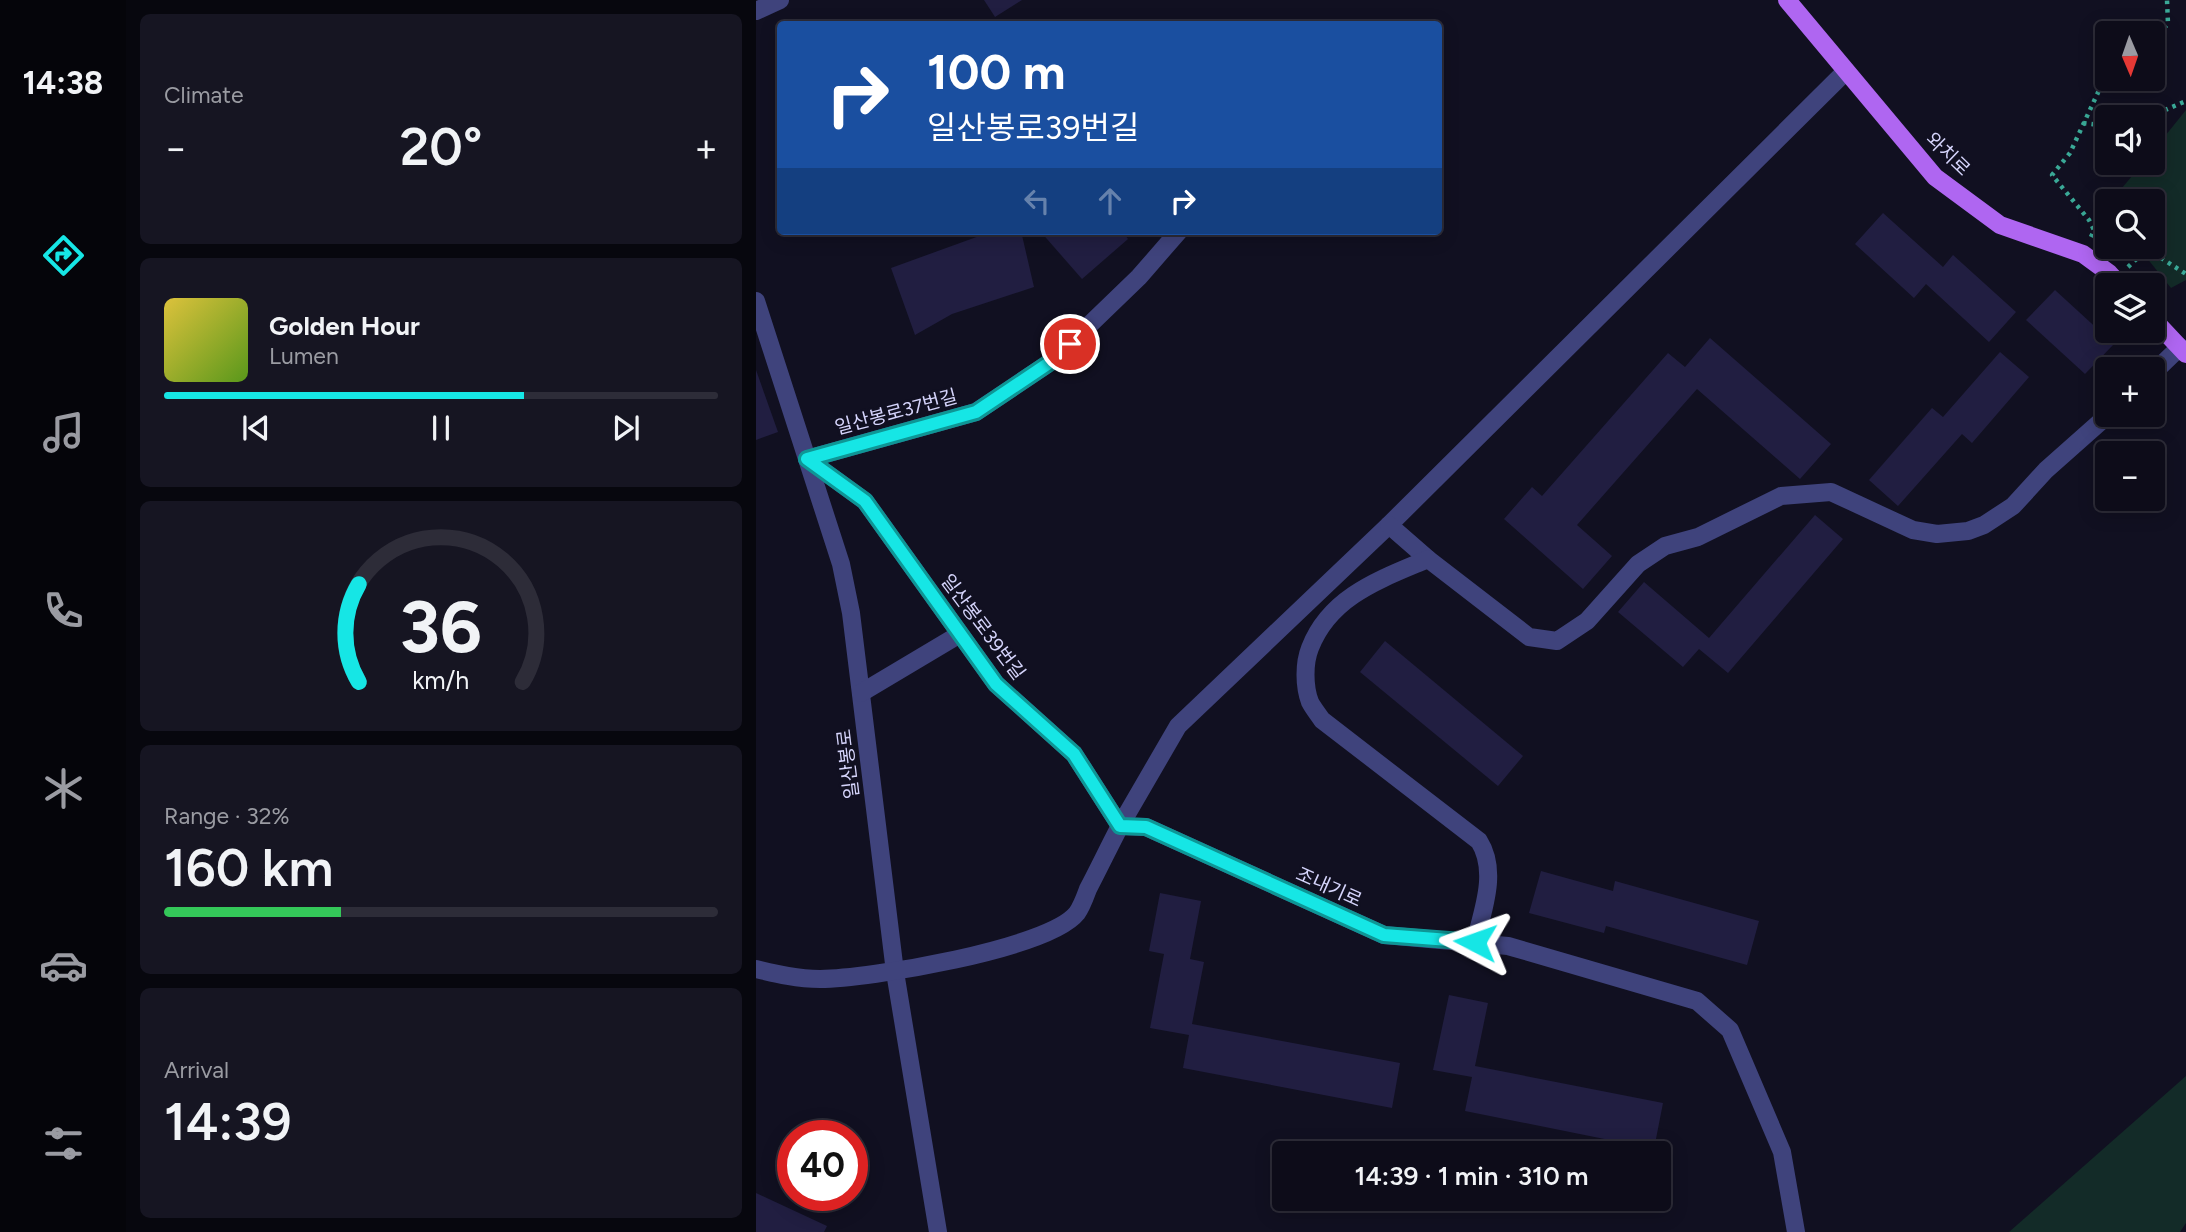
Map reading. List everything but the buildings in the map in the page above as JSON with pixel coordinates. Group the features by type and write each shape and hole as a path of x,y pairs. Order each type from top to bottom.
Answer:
{"main road":[{"name":"와치로","path":"1787,0 1935,177 2000,225 2083,254 2106,273"},
{"path":"2165,331 2183,350"}],"street":[{"path":"756,11 780,0"},
{"path":"756,969 817,979 895,972 1002,948 1060,928 1076,914 1120,826 1178,726 1389,525 1846,71"},
{"name":"일산봉로37번길","path":"807,459 976,412 1052,361 1139,277 1176,235"},
{"name":"일산봉로","path":"756,301 841,564 851,613 895,972 938,1232"},
{"path":"2165,364 2183,350"},
{"path":"1389,525 1428,559 1529,637 1557,641 1587,621 1638,564 1665,546 1698,537 1781,496 1831,492 1913,530 1937,534 1968,531 1984,525 2013,506 2046,470 2095,427"},
{"name":"일산봉로39번길","path":"807,459 865,501 996,684 1074,754 1120,826"},
{"path":"1428,559 1365,587 1330,613 1317,631 1305,661 1309,701 1322,720 1479,841 1487,854 1488,890 1475,942"},
{"path":"860,694 960,634"},
{"name":"조내기로","path":"1120,826 1146,827 1384,935 1508,946 1697,1001 1730,1030 1782,1152 1796,1232"}],"path":[{"path":"2165,27 2168,24 2167,0"},
{"path":"2083,254 2094,230 2089,219 2052,175 2070,153 2099,91"},
{"path":"2165,110 2186,101"},
{"path":"2083,123 2095,124"},
{"path":"2127,273 2147,249 2186,274"}],"green space":[{"path":"2186,110 2186,280 2171,288 2165,281 2165,273 2159,273 2148,259 2165,259 2165,189 2121,189 2133,175 2165,175 2165,136"},
{"path":"2186,1076 2186,1223 2180,1232 2009,1232"}],"route":[{"path":"1070,344 1052,361 976,412 807,459 865,501 996,684 1074,754 1120,826 1146,827 1384,935 1475,942"}]}
